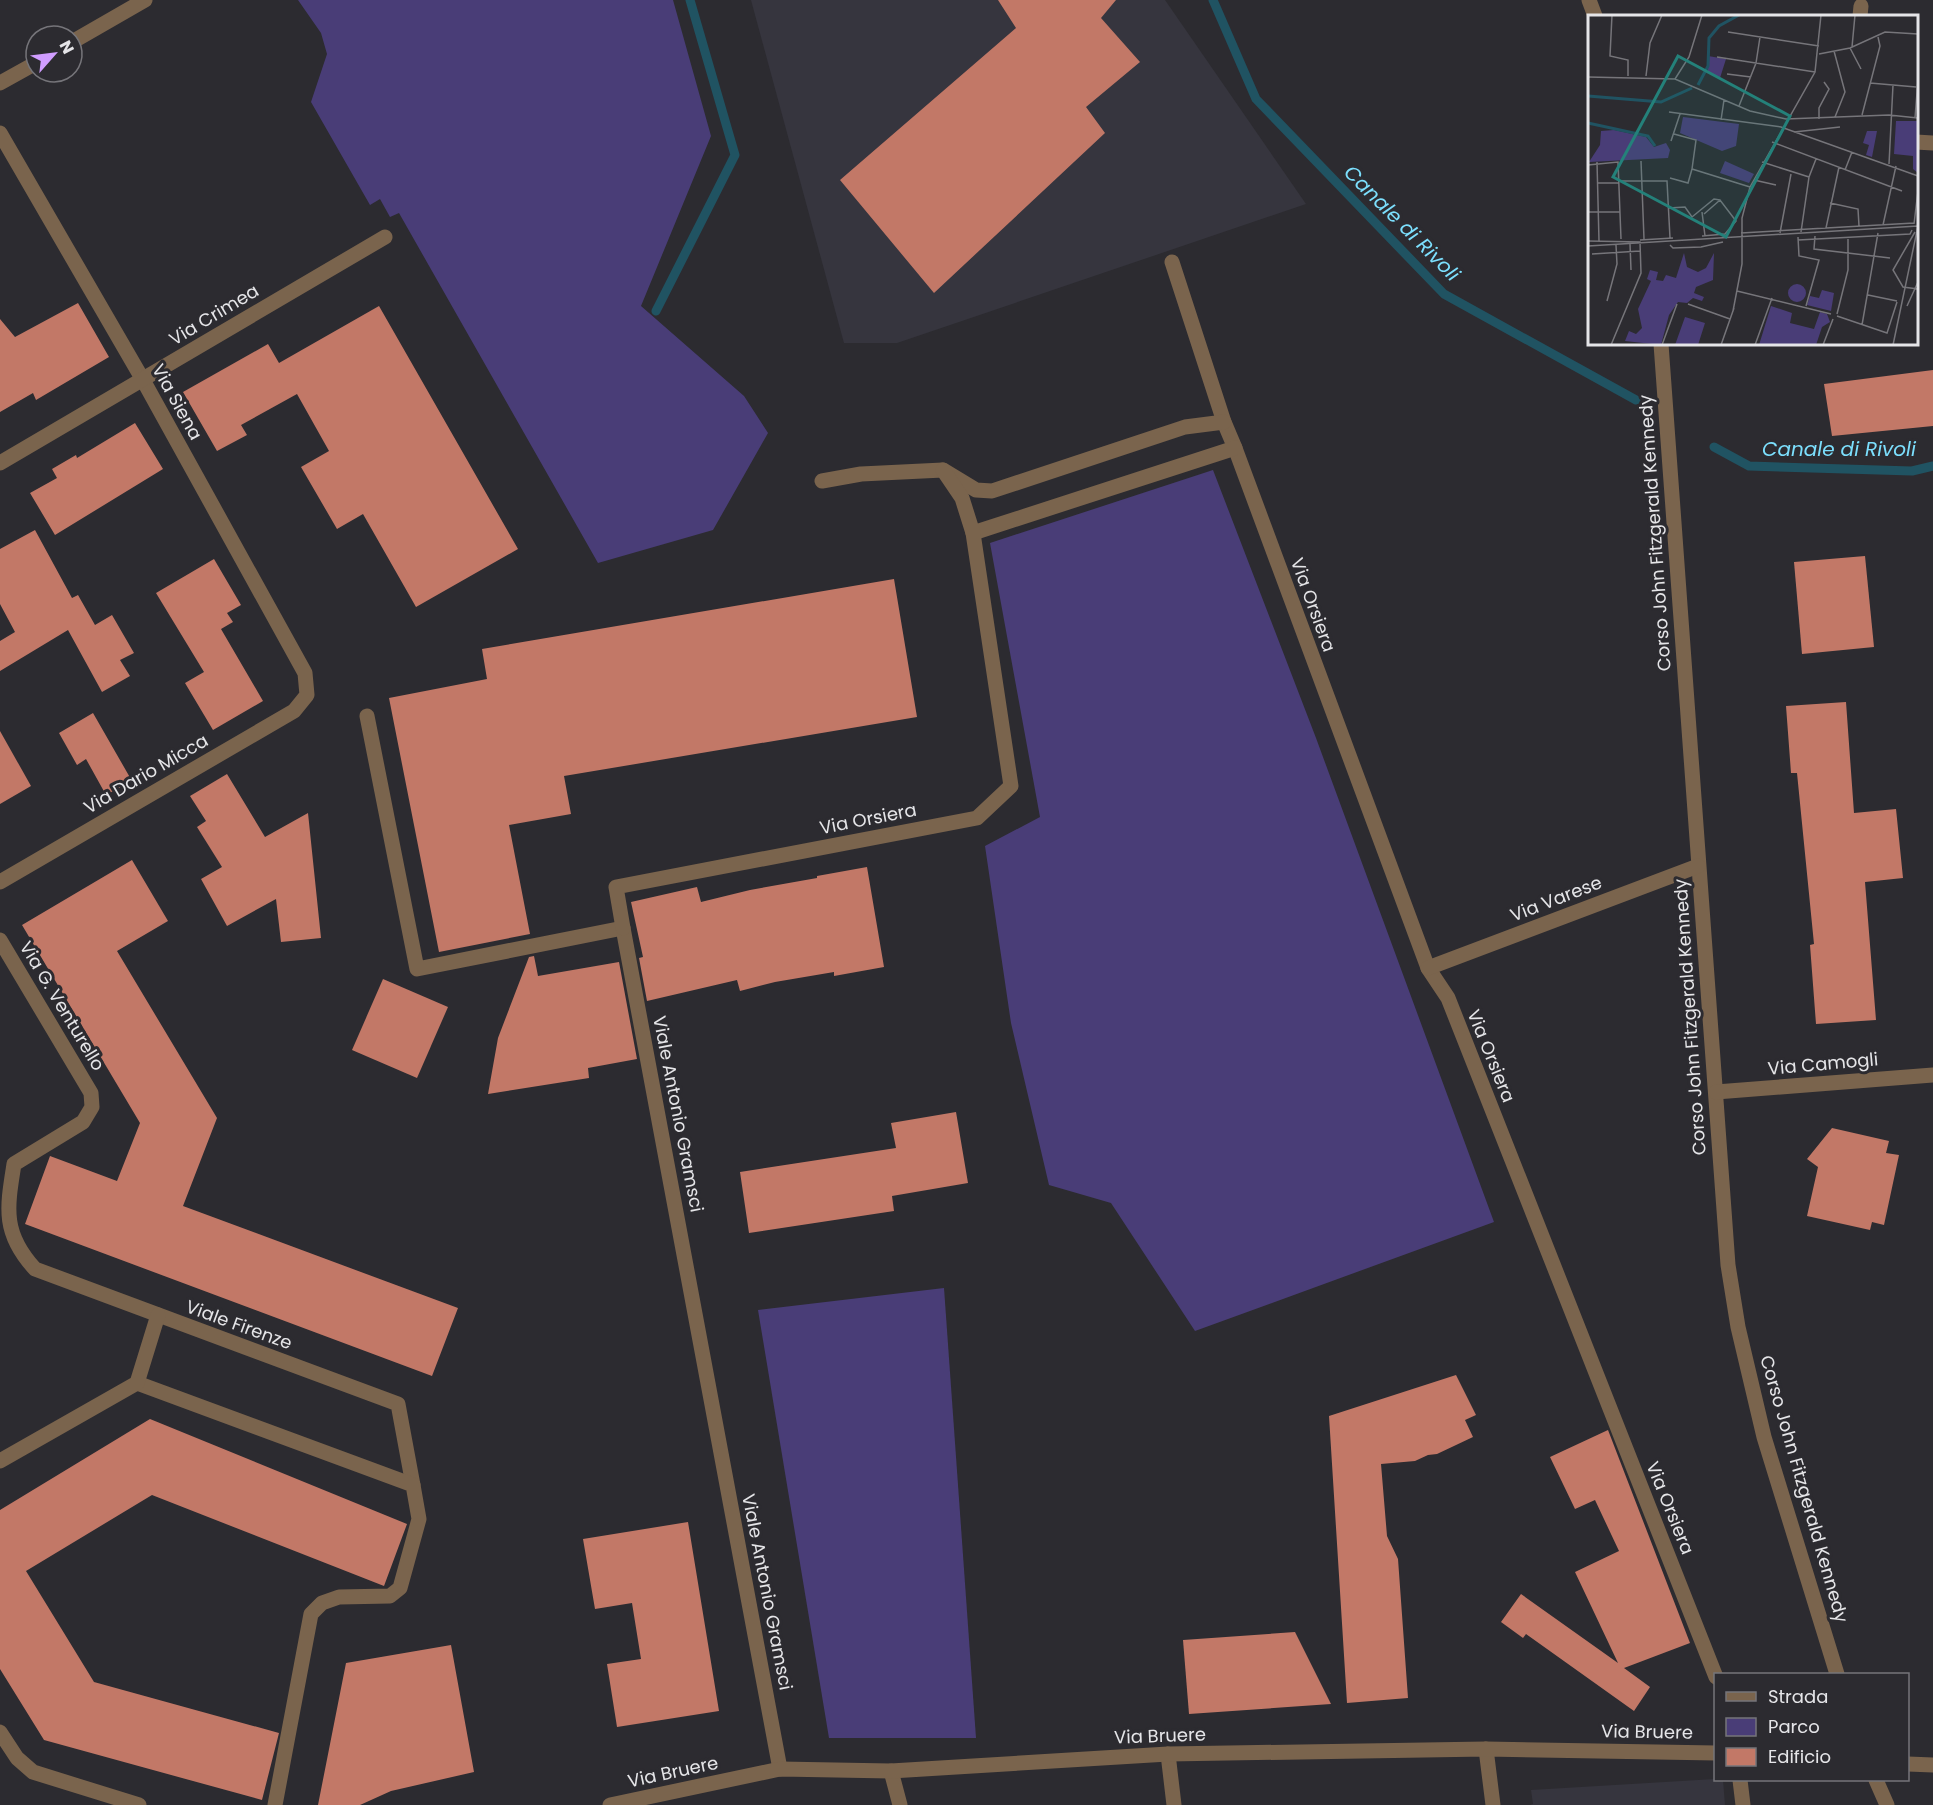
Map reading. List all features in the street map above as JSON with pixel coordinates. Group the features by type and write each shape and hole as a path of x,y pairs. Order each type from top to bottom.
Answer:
{"street":[{"path":"84,35 145,0"},
{"path":"1589,0 1595,15"},
{"path":"0,83 24,70"},
{"name":"Via Siena","path":"0,133 143,380 305,673 307,695"},
{"path":"1918,142 1933,143"},
{"name":"Via Crimea","path":"0,463 385,237"},
{"name":"Via Orsiera","path":"1172,262 1224,422 1428,968 1448,998 1714,1673"},
{"name":"Corso John Fitzgerald Kennedy","path":"1661,345 1728,1265 1738,1327 1764,1437 1837,1673"},
{"path":"822,481 861,474 943,470 976,490 992,491 1185,427 1224,422"},
{"path":"973,533 1235,448"},
{"name":"Via Orsiera","path":"623,928 616,887 977,818 1011,786 973,533 962,498 943,470"},
{"name":"Via Dario Micca","path":"0,882 294,711 307,695"},
{"path":"367,716 417,969 623,928"},
{"name":"Via Varese","path":"1428,968 1698,866"},
{"name":"Viale Antonio Gramsci","path":"623,928 780,1769"},
{"name":"Via G. Venturello","path":"0,940 91,1093 92,1107 83,1122 14,1164 7,1207 11,1229"},
{"name":"Via Camogli","path":"1716,1092 1933,1075"},
{"name":"Viale Firenze","path":"11,1229 21,1254 35,1269 398,1404 419,1519 400,1588 390,1596 339,1597 322,1603 311,1614 275,1805"},
{"path":"0,1461 137,1383 158,1315"},
{"path":"137,1383 413,1485"},
{"path":"0,1732 17,1758 33,1772 139,1805"},
{"path":"1486,1749 1493,1805"},
{"name":"Via Bruere","path":"610,1805 780,1769 891,1771 1168,1754 1486,1749 1714,1753"},
{"path":"1168,1754 1174,1805"},
{"path":"1909,1764 1933,1765"},
{"path":"891,1771 900,1805"},
{"path":"1740,1781 1743,1805"},
{"path":"1877,1781 1887,1805"}],"shaded area":[{"path":"751,0 1165,0 1306,204 897,343 844,343"},
{"path":"1714,1779 1714,1781 1723,1781 1725,1805 1530,1805 1533,1804 1531,1790"}],"green space":[{"path":"298,0 673,0 711,136 641,306 744,396 768,433 713,530 598,563 399,213 390,217 380,199 370,205 311,102 327,54 321,33"},
{"path":"1213,470 1316,738 1494,1222 1195,1331 1111,1203 1049,1185 1011,1023 985,846 1040,817 990,543"},
{"path":"944,1288 976,1738 829,1738 758,1310"}],"building":[{"path":"998,0 1116,0 1101,18 1140,62 1086,107 1105,133 934,293 840,180 1016,28"},
{"path":"78,303 109,357 36,400 33,393 0,412 0,319 15,337"},
{"path":"379,306 518,549 416,607 363,514 337,529 301,467 329,451 297,394 241,425 247,435 217,451 183,392 268,344 279,363"},
{"path":"1933,370 1933,426 1832,436 1824,384"},
{"path":"135,423 163,469 55,535 30,493 57,478 52,469 76,455 77,458"},
{"path":"35,530 72,598 78,595 95,625 112,615 134,653 120,660 130,676 102,692 68,630 0,671 0,641 15,632 0,604 0,549"},
{"path":"1865,556 1874,647 1802,654 1794,562"},
{"path":"214,559 241,605 227,613 233,622 221,629 263,701 213,730 185,683 204,672 156,593"},
{"path":"894,579 917,717 564,776 571,814 509,825 530,934 439,952 389,698 487,679 482,649"},
{"path":"1846,702 1854,813 1896,809 1903,878 1865,882 1876,1020 1816,1024 1810,945 1814,944 1797,773 1791,773 1786,706"},
{"path":"93,713 132,781 106,795 86,759 77,765 59,733"},
{"path":"0,731 31,786 0,804"},
{"path":"227,774 265,837 308,813 321,938 281,942 276,899 227,926 201,879 222,867 197,827 206,821 190,796"},
{"path":"132,860 168,921 117,951 217,1118 183,1206 458,1308 432,1376 25,1224 50,1156 117,1181 140,1123 22,925"},
{"path":"867,867 884,967 834,976 834,972 775,982 740,991 737,980 647,1001 639,958 643,957 631,902 697,887 701,902"},
{"path":"534,956 538,976 619,962 637,1059 588,1068 589,1078 488,1094 498,1038 529,957"},
{"path":"383,979 448,1007 417,1078 352,1050"},
{"path":"956,1112 968,1183 892,1196 894,1211 749,1233 740,1172 896,1148 891,1123"},
{"path":"1832,1128 1889,1141 1886,1153 1899,1155 1884,1225 1872,1222 1870,1230 1807,1216 1818,1167 1807,1159"},
{"path":"1456,1375 1476,1415 1465,1420 1473,1437 1437,1454 1415,1461 1381,1464 1387,1536 1398,1559 1408,1698 1347,1703 1329,1416"},
{"path":"150,1419 407,1524 384,1586 152,1495 26,1571 94,1682 279,1733 262,1800 44,1740 0,1669 0,1510"},
{"path":"1608,1430 1690,1643 1624,1668 1650,1687 1634,1711 1526,1634 1523,1638 1501,1622 1521,1594 1618,1663 1575,1572 1619,1551 1595,1500 1575,1509 1550,1457"},
{"path":"688,1522 719,1711 617,1727 607,1664 641,1659 632,1603 595,1609 583,1539"},
{"path":"1295,1632 1331,1704 1189,1714 1183,1640"},
{"path":"451,1645 474,1772 391,1791 360,1805 318,1805 346,1663"}],"waterway":[{"name":"Canale di Rivoli","path":"656,311 735,155 690,0"},
{"name":"Canale di Rivoli","path":"1213,0 1256,99 1444,294 1636,400"},
{"name":"Canale di Rivoli","path":"1714,447 1749,466 1912,471 1933,466"}]}
